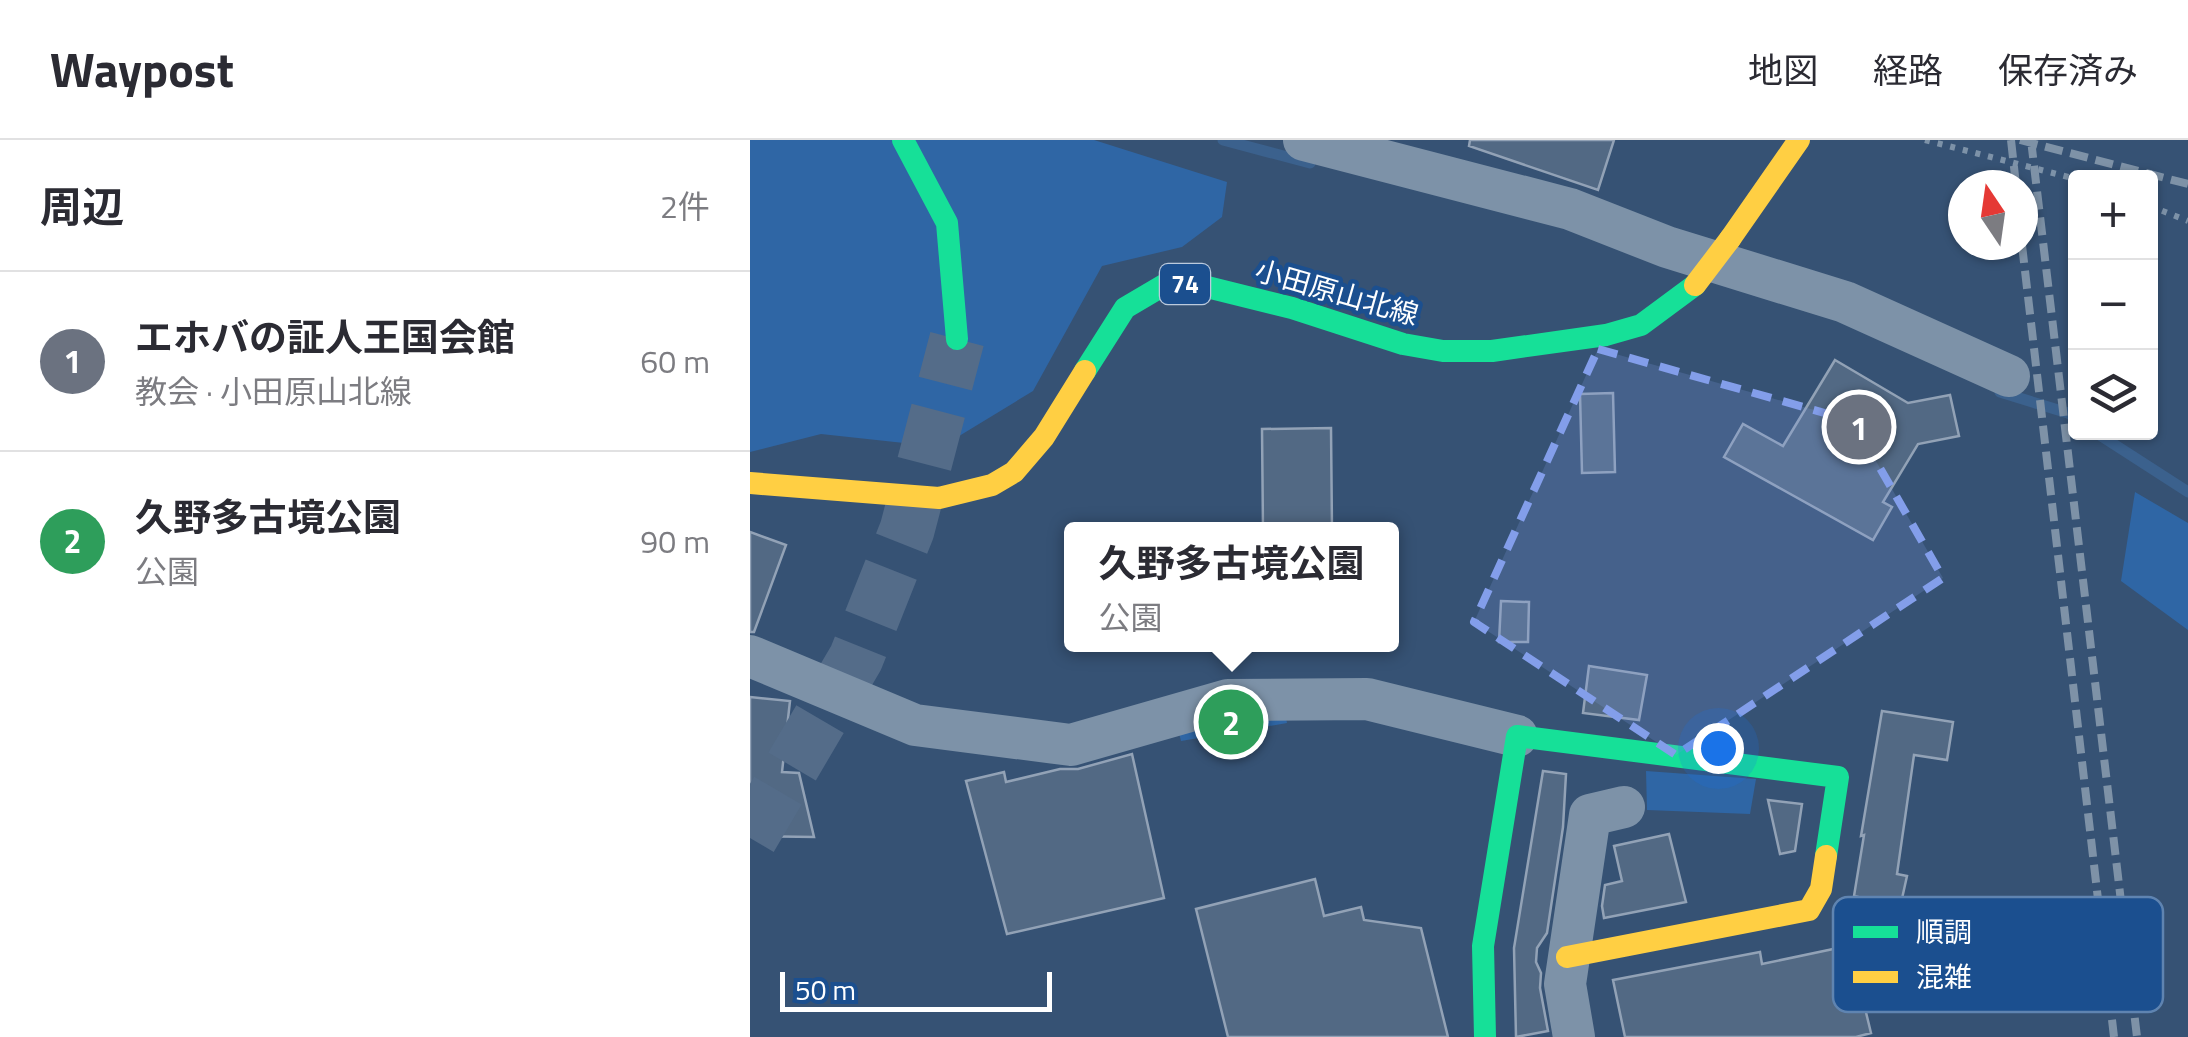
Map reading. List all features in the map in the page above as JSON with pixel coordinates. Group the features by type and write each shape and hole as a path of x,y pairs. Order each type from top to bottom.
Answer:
{"main road":[{"path":"903,140 947,223 957,338"},
{"name":"小田原山北線","path":"750,484 939,498 992,485 1014,472 1044,438 1125,308 1164,285 1191,284 1229,292 1403,344 1459,351 1507,349 1606,335 1641,325 1695,285 1799,140"},
{"path":"1485,1037 1482,946 1517,736 1838,778 1822,889 1808,910 1567,957"}],"street":[{"path":"1304,140 1570,209 1667,248 1844,302 2009,376"},
{"path":"750,656 915,725 1072,745 1228,700 1367,699 1517,736"},
{"path":"1574,1037 1565,984 1590,815 1624,808"}],"path":[{"path":"1925,140 2068,177"},
{"path":"2158,209 2188,220"}],"highlighted area":[{"path":"1598,349 1853,421 1943,578 1676,755 1474,622"}],"shaded area":[{"path":"750,140 1094,140 1227,182 1222,217 1182,247 1102,266 1033,391 941,447 821,434 750,452"},
{"path":"2135,492 2188,523 2188,630 2121,581"},
{"path":"1283,703 1287,723 1181,741 1176,721"},
{"path":"1646,771 1756,779 1750,814 1647,810"}],"building":[{"path":"1470,140 1614,140 1598,190 1469,146"},
{"path":"1835,360 1908,403 1950,395 1959,436 1918,444 1883,502 1892,507 1873,540 1724,457 1743,424 1783,446"},
{"path":"1613,393 1615,472 1582,473 1580,394"},
{"path":"1331,428 1332,522 1263,522 1262,429"},
{"path":"750,532 786,545 754,632 750,632"},
{"path":"1501,601 1529,602 1528,642 1499,642"},
{"path":"1589,666 1647,675 1639,720 1583,713"},
{"path":"750,697 790,701 782,772 799,773 814,837 750,836"},
{"path":"1882,711 1953,722 1947,760 1914,755 1897,874 1907,876 1902,897 1854,896 1864,835 1861,836"},
{"path":"1132,754 1164,898 1007,934 966,781 1004,772 1006,782"},
{"path":"1543,771 1566,774 1563,827 1547,933 1537,948 1536,962 1541,973 1548,1031 1516,1037 1514,948"},
{"path":"1768,800 1802,804 1795,851 1780,854"},
{"path":"1669,834 1686,902 1604,918 1605,885 1622,881 1614,846"},
{"path":"1315,879 1324,916 1361,907 1364,920 1421,928 1448,1037 1228,1037 1196,909"},
{"path":"1833,949 1833,1012 1866,1012 1871,1033 1856,1037 1625,1037 1613,980 1760,952 1762,964"}],"waterway":[{"path":"1223,140 1310,163"},
{"path":"2000,392 2068,413"},
{"path":"2107,440 2188,492"}],"tunnel":[{"path":"750,838 856,658 907,530 957,339"}],"railway":[{"path":"2011,140 2014,170"},
{"path":"2020,140 2188,184"},
{"path":"2031,140 2120,897"},
{"path":"2024,260 2098,897"},
{"path":"2111,1012 2114,1037"},
{"path":"2134,1012 2137,1037"}],"traffic: fast":[{"path":"903,140 947,223 957,339"},
{"path":"1085,371 1125,308 1164,285 1191,283 1292,308 1403,344 1443,351 1492,351 1606,335 1641,325 1695,285"},
{"path":"1485,1037 1483,946 1517,736 1838,777 1826,856"}],"traffic: slow":[{"path":"1730,239 1799,140"},
{"path":"1695,285 1730,239"},
{"path":"750,483 939,498 992,485 1014,472 1044,437 1085,371"},
{"path":"1567,957 1809,910 1821,889 1826,856"}],"place":[{"name":"エホバの証人王国会館","path":"1859,427"},
{"name":"久野多古境公園","path":"1231,722"}]}
